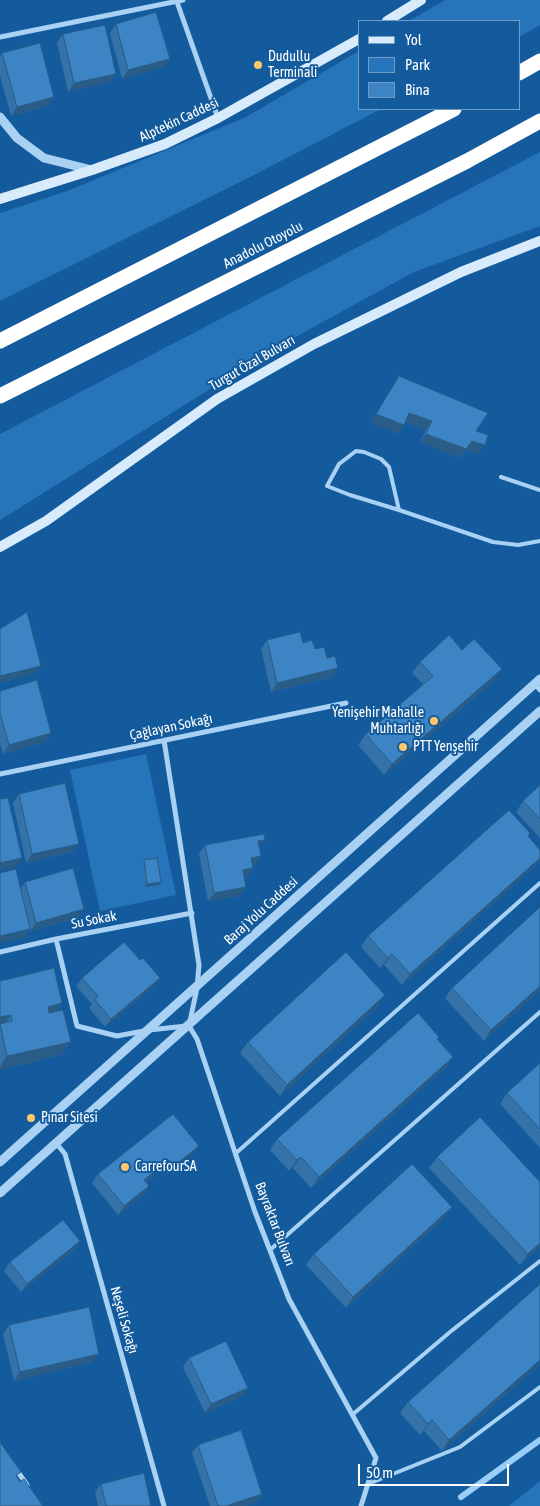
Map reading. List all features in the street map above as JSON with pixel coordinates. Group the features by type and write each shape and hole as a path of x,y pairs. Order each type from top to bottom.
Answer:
{"highway":[{"path":"520,72 540,61"},
{"path":"0,341 452,110"},
{"name":"Anadolu Otoyolu","path":"0,396 467,161 540,121"}],"main road":[{"path":"390,20 421,0"},
{"name":"Alptekin Caddesi","path":"0,199 92,170 165,144 218,118 358,40"},
{"name":"Turgut Özal Bulvarı","path":"0,547 46,521 217,399 314,344 460,272 540,241"}],"street":[{"path":"0,37 183,0"},
{"path":"177,2 218,118"},
{"path":"0,117 17,138 44,158 92,170"},
{"name":"Baraj Yolu Caddesi","path":"0,1162 538,684"},
{"name":"Çağlayan Sokağı","path":"0,774 346,703"},
{"path":"0,1193 540,711"},
{"path":"164,740 200,965 188,1026"},
{"name":"Su Sokak","path":"0,952 56,939 192,913"},
{"path":"56,939 77,1026 117,1036 148,1030 188,1026"},
{"name":"Bayraktar Bulvarı","path":"188,1026 197,1039 255,1212 289,1299 376,1458 368,1484"},
{"name":"Neşeli Sokağı","path":"56,1143 65,1154 164,1506"},
{"path":"10,1460 31,1490"},
{"path":"361,1506 368,1484"}],"lane":[{"path":"399,510 389,467 381,459 364,452 356,451 339,464 327,486 493,542 518,546 540,541"},
{"path":"501,477 540,490"},
{"path":"235,1154 540,883"},
{"path":"270,1250 539,1014"},
{"path":"352,1414 450,1332 540,1261"},
{"path":"368,1484 460,1447 540,1387"}],"green space":[{"path":"445,0 540,0 540,25 520,36 520,20 411,20"},
{"path":"358,52 358,110 379,110 256,174 0,301 0,213 67,191 246,117"},
{"path":"540,152 540,226 414,272 279,346 0,520 0,434"},
{"path":"146,754 176,895 100,911 70,770"},
{"path":"540,1481 540,1506 509,1506"}],"building":[{"path":"156,12 170,59 128,70 116,24"},
{"path":"105,25 116,74 74,83 63,34"},
{"path":"40,43 54,97 17,107 2,53"},
{"path":"399,376 488,413 476,431 488,435 485,445 472,441 466,449 426,434 432,421 409,413 404,425 376,414"},
{"path":"27,612 41,666 0,676 0,629"},
{"path":"300,632 303,643 312,640 315,649 324,647 327,658 335,656 338,668 277,683 267,640"},
{"path":"449,635 462,650 474,639 502,669 392,764 366,734 433,676 420,662"},
{"path":"37,680 51,733 9,745 0,713 0,691"},
{"path":"65,783 79,844 32,854 19,794"},
{"path":"540,785 540,819 523,801"},
{"path":"8,798 22,858 0,863 0,799"},
{"path":"509,810 530,833 528,836 540,850 540,858 410,974 392,954 388,958 368,936"},
{"path":"264,834 265,840 258,841 261,856 251,858 253,868 243,870 246,887 214,893 205,845"},
{"path":"157,858 161,882 147,884 144,860"},
{"path":"73,868 84,909 36,923 25,882"},
{"path":"16,869 30,929 0,936 0,873"},
{"path":"540,907 540,986 491,1030 452,988"},
{"path":"124,942 140,960 143,958 160,978 111,1019 95,1000 98,996 82,978"},
{"path":"346,952 385,995 287,1085 248,1042"},
{"path":"54,968 62,1003 48,1007 49,1013 63,1010 71,1042 7,1056 0,1024 12,1021 11,1015 0,1017 0,981"},
{"path":"418,1013 453,1057 319,1177 301,1157 297,1160 277,1139"},
{"path":"540,1063 540,1129 507,1093"},
{"path":"173,1114 199,1146 174,1166 169,1160 144,1180 149,1186 124,1206 98,1174"},
{"path":"480,1117 540,1182 540,1243 528,1254 437,1157"},
{"path":"412,1164 452,1207 353,1297 314,1254"},
{"path":"63,1220 80,1241 27,1284 10,1262"},
{"path":"540,1284 540,1360 449,1440 432,1420 428,1424 408,1402"},
{"path":"89,1307 99,1354 20,1372 9,1325"},
{"path":"226,1341 248,1388 211,1404 189,1358"},
{"path":"241,1430 262,1494 226,1506 218,1506 198,1445"},
{"path":"0,1442 21,1472 16,1475 20,1482 24,1479 43,1506 0,1506"},
{"path":"144,1473 151,1506 106,1506 101,1484"}],"waterway":[{"path":"461,1497 540,1440"}],"place":[{"name":"Dudullu Terminali","path":"258,65"},
{"name":"Yenişehir Mahalle Muhtarlığı","path":"434,721"},
{"name":"PTT Yenşehir","path":"403,747"},
{"name":"Pınar Sitesi","path":"31,1118"},
{"name":"CarrefourSA","path":"125,1167"}]}
